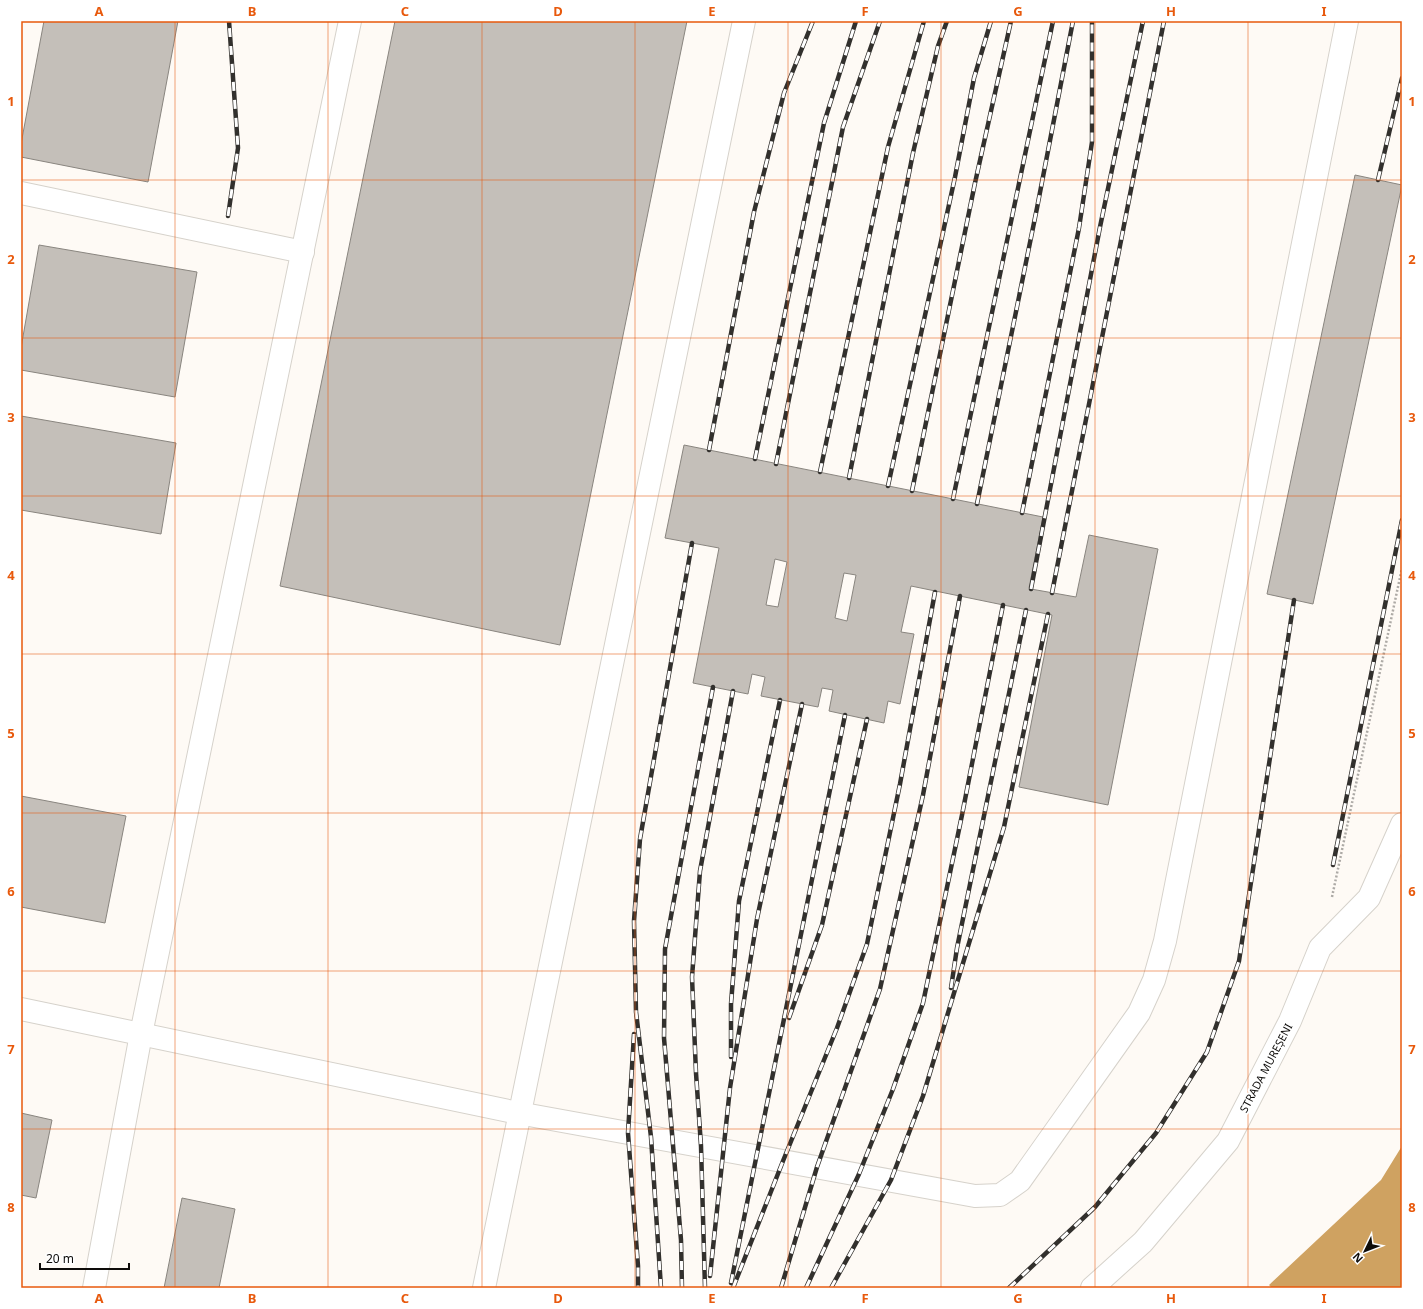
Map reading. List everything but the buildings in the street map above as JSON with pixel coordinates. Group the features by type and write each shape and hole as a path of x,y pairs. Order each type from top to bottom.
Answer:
{"street":[{"path":"94,1288 141,1034 350,21"},
{"path":"484,1288 518,1113 744,21"},
{"path":"21,1009 518,1113 975,1196 1000,1195 1020,1180 1139,1013 1154,980 1165,941 1347,21"},
{"path":"21,193 302,252"},
{"name":"STRADA MUREȘENI","path":"1092,1288 1143,1242 1228,1141 1290,1021 1320,948 1369,898 1402,824"}],"path":[{"path":"1330,904 1402,568"}],"shaded area":[{"path":"1402,1146 1402,1288 1272,1288 1269,1285 1381,1180"}],"railway":[{"path":"228,216 238,148 229,21"},
{"path":"709,450 754,212 784,93 813,21"},
{"path":"755,459 824,123 856,21"},
{"path":"776,464 843,127 880,21"},
{"path":"820,472 888,147 924,21"},
{"path":"849,478 913,153 938,46 947,21"},
{"path":"888,486 955,177 974,78 991,21"},
{"path":"912,491 975,183 1011,21"},
{"path":"953,499 1053,21"},
{"path":"977,504 1073,21"},
{"path":"1022,513 1079,228 1092,142 1092,21"},
{"path":"1031,589 1100,227 1143,21"},
{"path":"1052,593 1164,21"},
{"path":"1378,180 1402,78"},
{"path":"1333,865 1402,520"},
{"path":"661,1288 651,1137 636,1012 634,921 640,839 692,543"},
{"path":"733,1288 837,1028 867,944 900,784 935,592"},
{"path":"781,1288 817,1167 880,989 923,795 960,596"},
{"path":"1009,1288 1095,1207 1156,1133 1207,1052 1239,961 1294,600"},
{"path":"806,1288 859,1174 893,1089 923,1003 1003,605"},
{"path":"951,988 957,948 1026,610"},
{"path":"831,1288 891,1180 923,1096 1004,827 1048,614"},
{"path":"682,1288 681,1240 664,1038 665,949 713,687"},
{"path":"705,1288 701,1146 692,977 700,871 733,691"},
{"path":"731,1057 731,1004 739,901 780,700"},
{"path":"710,1276 730,1088 757,919 802,704"},
{"path":"731,1283 845,715"},
{"path":"789,1018 822,925 867,719"},
{"path":"634,1034 628,1133 638,1266 638,1288"}]}
